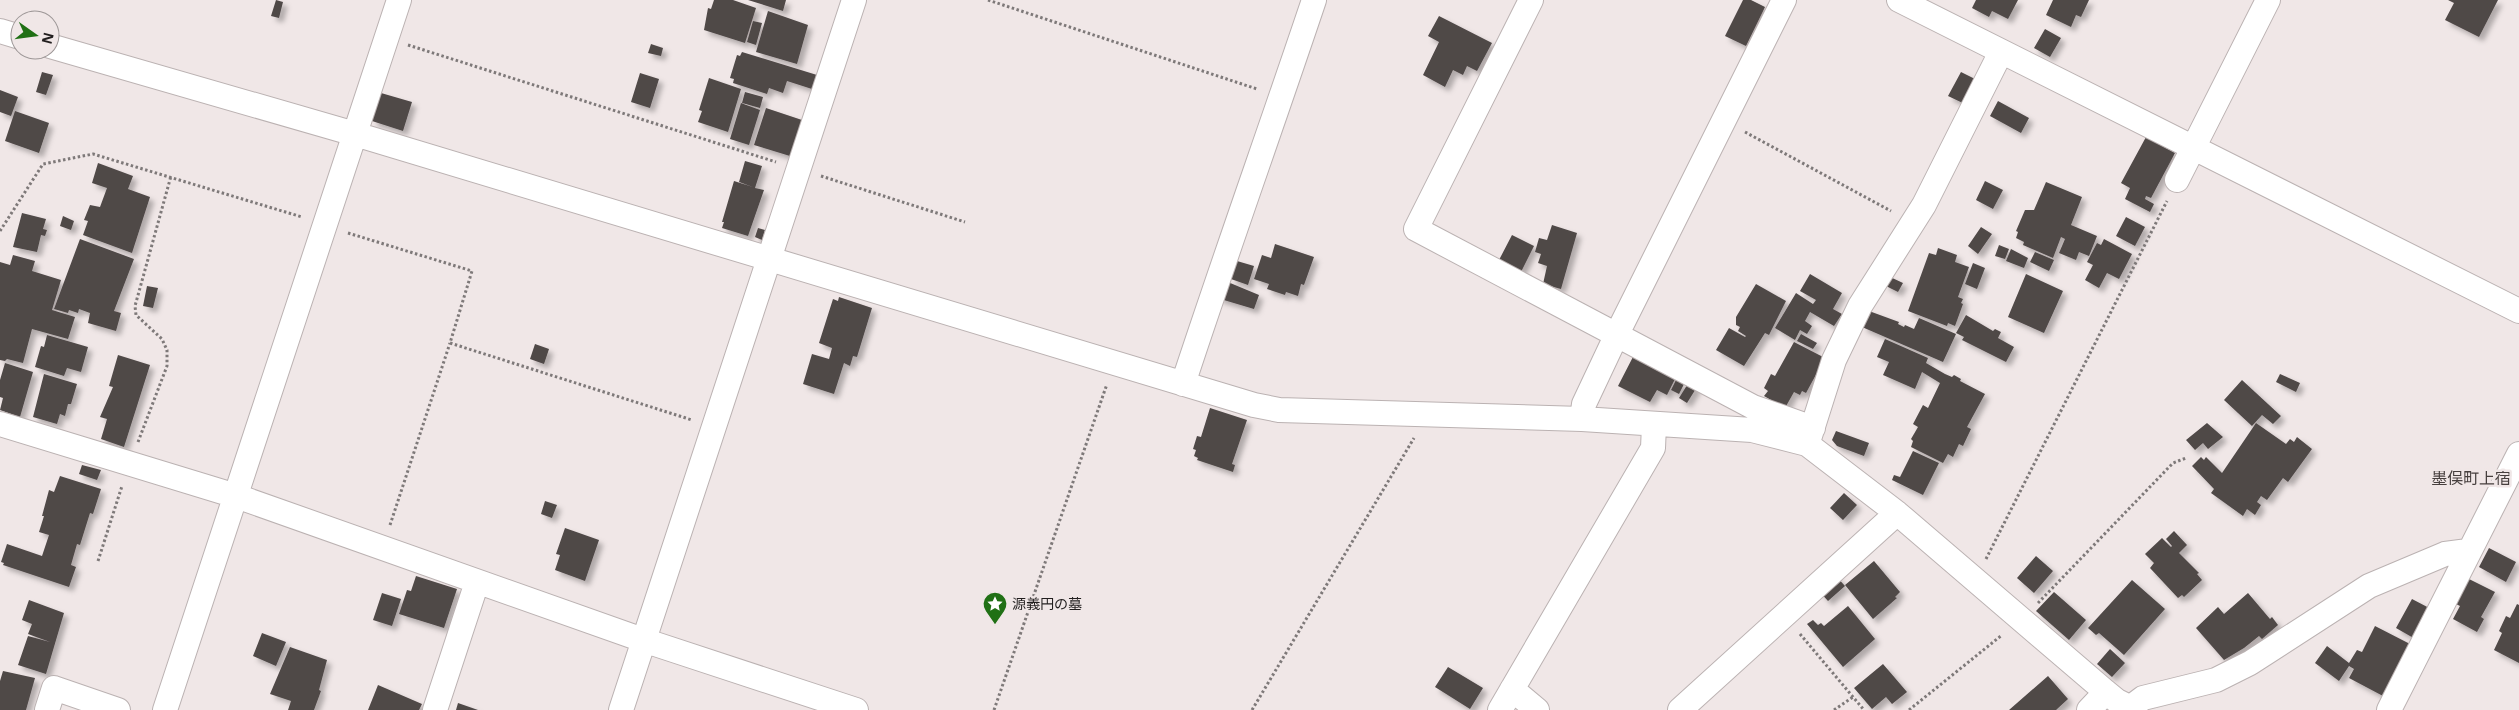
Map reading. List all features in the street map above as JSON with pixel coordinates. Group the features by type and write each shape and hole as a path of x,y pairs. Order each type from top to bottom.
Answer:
{"street":[{"path":"165,710 399,0"},
{"path":"621,710 854,0"},
{"path":"1183,384 1234,228 1282,98 1314,0"},
{"path":"1531,0 1416,230 1810,436 1897,514 2116,701 2133,709 2143,698 2216,680 2250,662 2370,586 2445,554 2468,551"},
{"path":"1582,419 1584,404 1617,334 1784,0"},
{"path":"1899,0 2519,311"},
{"path":"2177,180 2268,0"},
{"path":"60,49 355,134 1254,405 1279,410 1582,419 1752,430 1810,436"},
{"path":"1810,436 1834,360 1860,306 1924,205 2001,52"},
{"path":"0,424 236,496 643,640 856,710"},
{"path":"1500,710 1653,448 1654,425"},
{"path":"2389,710 2468,551 2519,454"},
{"path":"1680,710 1897,514"},
{"path":"435,710 477,582"},
{"path":"47,710 54,688 118,710"},
{"path":"1512,689 1537,710"},
{"path":"2089,710 2106,692"}],"path":[{"path":"988,0 1282,98"},
{"path":"386,38 965,222"},
{"path":"1723,120 1913,224"},
{"path":"0,231 43,164 93,154 171,176 472,271 383,548"},
{"path":"98,561 130,464 167,366 166,350 162,340 136,315 135,306 171,176"},
{"path":"1975,580 2177,180"},
{"path":"450,343 714,426"},
{"path":"994,710 1114,364"},
{"path":"1252,710 1428,414"},
{"path":"1909,710 2022,619 2172,463 2186,458"},
{"path":"1785,615 1864,710"},
{"path":"1834,710 1853,697"}],"building":[{"path":"276,0 283,2 279,18 271,16"},
{"path":"714,0 733,0 756,8 745,43 704,30 708,8 711,9"},
{"path":"748,0 786,0 783,11"},
{"path":"1743,0 1751,0 1765,7 1746,46 1725,36"},
{"path":"1976,0 2018,0 2008,19 1992,11 1989,17 1972,8"},
{"path":"2053,0 2089,0 2081,17 2076,15 2071,27 2046,15"},
{"path":"2448,0 2498,0 2479,37 2445,20 2454,3"},
{"path":"768,11 808,25 797,64 756,52"},
{"path":"1439,16 1492,43 1477,71 1467,66 1463,75 1453,70 1445,87 1423,75 1439,42 1428,36"},
{"path":"753,21 762,23 756,45 747,42"},
{"path":"2045,29 2061,38 2050,57 2034,48"},
{"path":"651,44 663,48 661,56 648,53"},
{"path":"742,52 817,75 812,89 787,81 783,93 769,88 767,94 733,83 734,79 730,78 737,55 740,56"},
{"path":"42,72 53,75 46,95 36,92"},
{"path":"1961,72 1979,81 1967,105 1948,96"},
{"path":"640,73 659,79 650,108 631,102"},
{"path":"709,78 741,89 728,132 698,122 702,111 699,110"},
{"path":"0,90 18,97 11,116 0,112"},
{"path":"745,92 763,97 760,108 742,103"},
{"path":"381,93 412,102 403,131 372,121"},
{"path":"1998,101 2029,118 2021,133 1990,116"},
{"path":"741,103 760,110 749,145 730,139"},
{"path":"766,108 802,120 790,156 754,145"},
{"path":"15,111 49,123 39,153 5,141"},
{"path":"2146,137 2175,153 2151,198 2146,196 2145,199 2154,204 2150,212 2125,199 2130,188 2121,183"},
{"path":"745,161 762,166 755,188 764,190 748,236 722,228 734,181 753,187 739,182"},
{"path":"98,163 133,176 128,189 150,197 132,253 83,235 88,221 84,220 90,205 100,207 107,188 92,183"},
{"path":"1985,181 2003,190 1993,209 1976,200"},
{"path":"2046,182 2082,197 2071,225 2097,236 2089,256 2079,252 2076,260 2059,253 2065,239 2061,237 2053,258 2023,245 2024,242 2016,238 2018,232 2016,231 2025,210 2034,210"},
{"path":"22,213 46,219 43,229 47,230 45,236 41,235 37,252 13,247"},
{"path":"63,216 74,221 71,230 60,226"},
{"path":"2126,217 2145,227 2135,246 2116,236"},
{"path":"1552,225 1577,233 1561,289 1543,284 1547,266 1538,263 1541,254 1535,252 1539,238 1547,240"},
{"path":"1981,227 1992,234 1978,254 1968,246"},
{"path":"758,228 765,230 762,240 755,237"},
{"path":"1512,235 1534,246 1521,272 1499,260"},
{"path":"80,239 134,259 114,311 121,313 116,331 88,323 90,313 79,309 78,313 69,310 68,313 54,309"},
{"path":"2104,239 2132,254 2119,279 2107,273 2099,288 2085,280 2093,265 2087,262 2097,243 2101,245"},
{"path":"1275,244 1314,257 1304,285 1301,284 1298,296 1286,292 1285,295 1267,289 1269,284 1254,279 1262,255 1271,258"},
{"path":"1999,245 2009,249 2005,259 1995,256"},
{"path":"1938,248 1957,255 1955,262 1969,267 1958,297 1963,299 1961,303 1963,304 1955,326 1948,323 1947,326 1908,311 1929,253 1936,255"},
{"path":"2011,249 2028,258 2024,268 2006,261"},
{"path":"2035,252 2054,260 2049,271 2030,262"},
{"path":"13,255 35,261 32,271 61,280 52,310 75,317 68,339 32,329 23,363 7,359 5,361 0,360 0,262 10,265"},
{"path":"1237,261 1254,266 1248,285 1231,279"},
{"path":"1973,263 1985,268 1977,289 1965,284"},
{"path":"1810,274 1842,293 1833,309 1842,314 1834,326 1810,312 1805,321 1812,326 1807,334 1800,330 1795,340 1775,328 1796,293 1813,304 1816,300 1800,291"},
{"path":"2026,274 2063,291 2044,333 2008,317"},
{"path":"1888,276 1903,283 1898,292 1884,285"},
{"path":"1223,280 1259,295 1254,309 1217,298"},
{"path":"1756,284 1786,301 1769,335 1765,333 1744,366 1716,350 1729,328 1746,336 1738,331 1740,327 1736,325 1736,317"},
{"path":"147,286 158,288 153,308 143,306"},
{"path":"839,297 872,308 857,357 853,356 850,366 844,363 834,394 803,384 812,354 829,359 832,348 819,343 833,299 838,301"},
{"path":"1869,311 1899,322 1898,324 1904,327 1905,325 1914,329 1919,318 1956,334 1943,362 1862,327"},
{"path":"1966,315 1993,331 1995,329 2001,332 1998,338 2014,347 2006,362 1962,340 1964,337 1956,333"},
{"path":"1801,334 1817,343 1813,349 1797,341"},
{"path":"47,335 88,347 81,372 67,368 64,376 35,367 41,346 44,347"},
{"path":"1885,339 1928,358 1926,363 1952,377 1954,375 1961,379 1960,381 1985,394 1967,427 1971,429 1963,446 1959,444 1953,457 1948,454 1943,463 1911,447 1913,441 1911,439 1918,427 1913,424 1923,405 1928,408 1940,383 1922,372 1915,389 1883,375 1889,362 1877,357"},
{"path":"1794,342 1825,358 1806,393 1802,391 1800,395 1794,392 1785,408 1764,396 1768,391 1764,388 1771,374 1775,376"},
{"path":"535,344 549,349 544,364 530,359"},
{"path":"1635,353 1677,375 1667,395 1657,390 1650,402 1618,386"},
{"path":"118,355 150,365 124,447 101,439 107,419 100,417 113,387 109,386"},
{"path":"5,363 33,372 20,417 0,410 3,398 0,397 0,380"},
{"path":"44,374 77,384 65,416 60,414 57,424 33,417"},
{"path":"2280,374 2300,383 2296,392 2276,382"},
{"path":"1676,380 1684,384 1679,394 1671,390"},
{"path":"2242,380 2281,416 2273,424 2262,415 2252,426 2224,400"},
{"path":"1689,382 1697,387 1687,403 1679,398"},
{"path":"1210,408 1247,420 1232,464 1235,465 1233,472 1197,460 1198,458 1194,456 1196,450 1193,449 1197,436 1201,437"},
{"path":"2207,423 2223,437 2208,449 2203,443 2195,450 2186,440"},
{"path":"2256,423 2286,444 2290,439 2294,442 2297,437 2312,449 2288,482 2283,478 2267,500 2261,496 2257,502 2261,505 2255,515 2247,509 2243,516 2211,493 2214,489 2192,466 2201,457 2204,460 2206,457 2222,473"},
{"path":"1836,431 1869,443 1864,456 1837,446 1832,440"},
{"path":"1913,451 1939,463 1923,495 1892,480 1894,475 1900,477"},
{"path":"82,465 101,470 97,480 79,474"},
{"path":"60,476 101,489 93,514 90,513 80,545 77,544 71,565 76,567 69,587 3,565 4,563 1,562 7,544 42,556 49,535 39,532 44,516 42,516 49,490 54,492"},
{"path":"1844,493 1857,505 1843,520 1830,508"},
{"path":"545,501 557,505 552,518 541,514"},
{"path":"565,528 599,540 585,581 555,570 560,555 556,554"},
{"path":"2174,531 2187,545 2179,553 2199,573 2197,574 2202,580 2184,597 2182,595 2178,598 2150,568 2154,563 2145,554 2162,538 2171,547 2166,539"},
{"path":"2489,548 2516,562 2506,582 2479,567"},
{"path":"2036,556 2053,571 2034,593 2017,578"},
{"path":"1874,561 1900,592 1895,597 1897,598 1873,619 1845,585"},
{"path":"1835,575 1845,586 1828,601 1819,591"},
{"path":"416,576 457,589 444,628 399,614 407,590 411,591"},
{"path":"2469,579 2495,592 2481,617 2484,619 2477,632 2453,619 2460,606 2456,604"},
{"path":"2132,580 2165,609 2124,655 2099,633 2096,635 2088,628"},
{"path":"2054,592 2086,620 2069,640 2036,611"},
{"path":"382,593 401,599 392,626 373,620"},
{"path":"2248,593 2270,619 2272,617 2278,625 2262,639 2259,636 2224,660 2196,628 2218,607 2224,614"},
{"path":"2412,599 2433,610 2417,640 2396,628"},
{"path":"29,600 64,613 46,674 18,665 28,636 50,642 28,634 32,624 22,620"},
{"path":"2517,604 2519,605 2519,663 2494,650 2502,633 2499,631 2506,616 2510,618"},
{"path":"1848,606 1875,639 1843,667 1807,624 1813,620 1818,625 1821,623 1824,626"},
{"path":"2375,626 2410,644 2383,696 2349,678 2354,669 2349,666 2339,681 2315,663 2327,646 2349,663 2357,650 2362,652"},
{"path":"262,633 286,642 276,666 253,656"},
{"path":"290,647 327,660 319,690 321,691 314,710 288,710 291,701 270,694"},
{"path":"2110,649 2125,663 2112,677 2097,664"},
{"path":"1883,664 1907,692 1892,704 1886,697 1872,709 1854,688"},
{"path":"1448,667 1483,688 1470,709 1435,687"},
{"path":"3,671 35,678 26,710 0,710 0,681"},
{"path":"2048,676 2068,699 2056,710 2009,710"},
{"path":"378,685 422,704 419,710 368,710"},
{"path":"458,703 478,710 456,710"}],"place":[{"name":"源義円の墓","path":"995,625"}],"district":[{"name":"墨俣町上宿","path":"2471,478"}]}
